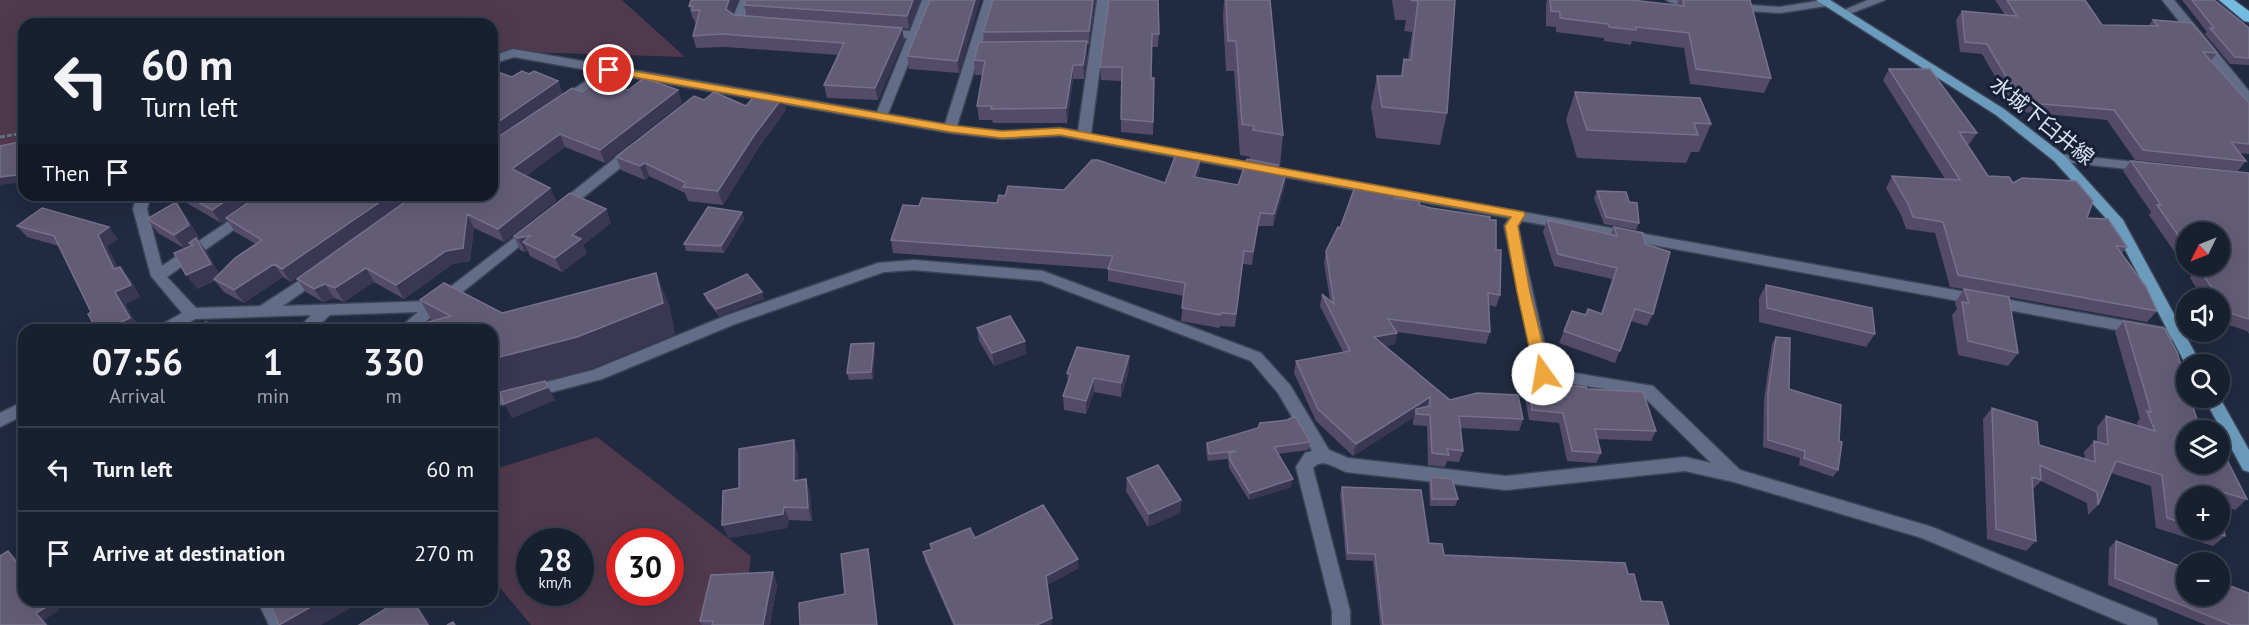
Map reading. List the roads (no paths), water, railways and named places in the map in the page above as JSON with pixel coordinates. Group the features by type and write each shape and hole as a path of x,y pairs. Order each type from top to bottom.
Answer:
{"highway":[{"path":"2226,0 2249,18"}],"main road":[{"name":"水城下臼井線","path":"1824,1 2000,112 2059,159 2118,223 2176,333"},
{"path":"2218,408 2249,465"}],"street":[{"path":"746,0 737,22 760,24"},
{"path":"881,117 928,0"},
{"path":"950,129 980,51 990,0"},
{"path":"1084,136 1091,49 1103,0"},
{"path":"1672,0 1780,10 1824,1"},
{"path":"1843,13 1879,0"},
{"path":"2168,0 2249,99"},
{"path":"867,32 914,36"},
{"path":"498,58 513,53 950,129 1002,135 1060,132 2176,335"},
{"path":"550,111 609,70"},
{"path":"694,103 712,88"},
{"path":"413,324 648,139"},
{"path":"2059,159 2154,168"},
{"path":"142,201 140,209 158,276 192,314"},
{"path":"158,276 267,201"},
{"path":"1519,215 1512,226 1543,374 1647,390 1734,475"},
{"path":"502,399 596,375 730,320 883,267 914,265 1043,276 1256,357 1284,389 1323,455 1346,465 1506,483 1685,464 1734,475 1926,532 2149,625"},
{"path":"263,312 328,266"},
{"path":"174,324 192,314 437,306"},
{"path":"311,324 326,310"},
{"path":"0,421 18,410"},
{"path":"1323,455 1311,458 1304,467 1341,611 1341,625"},
{"path":"269,606 278,625"}]}
